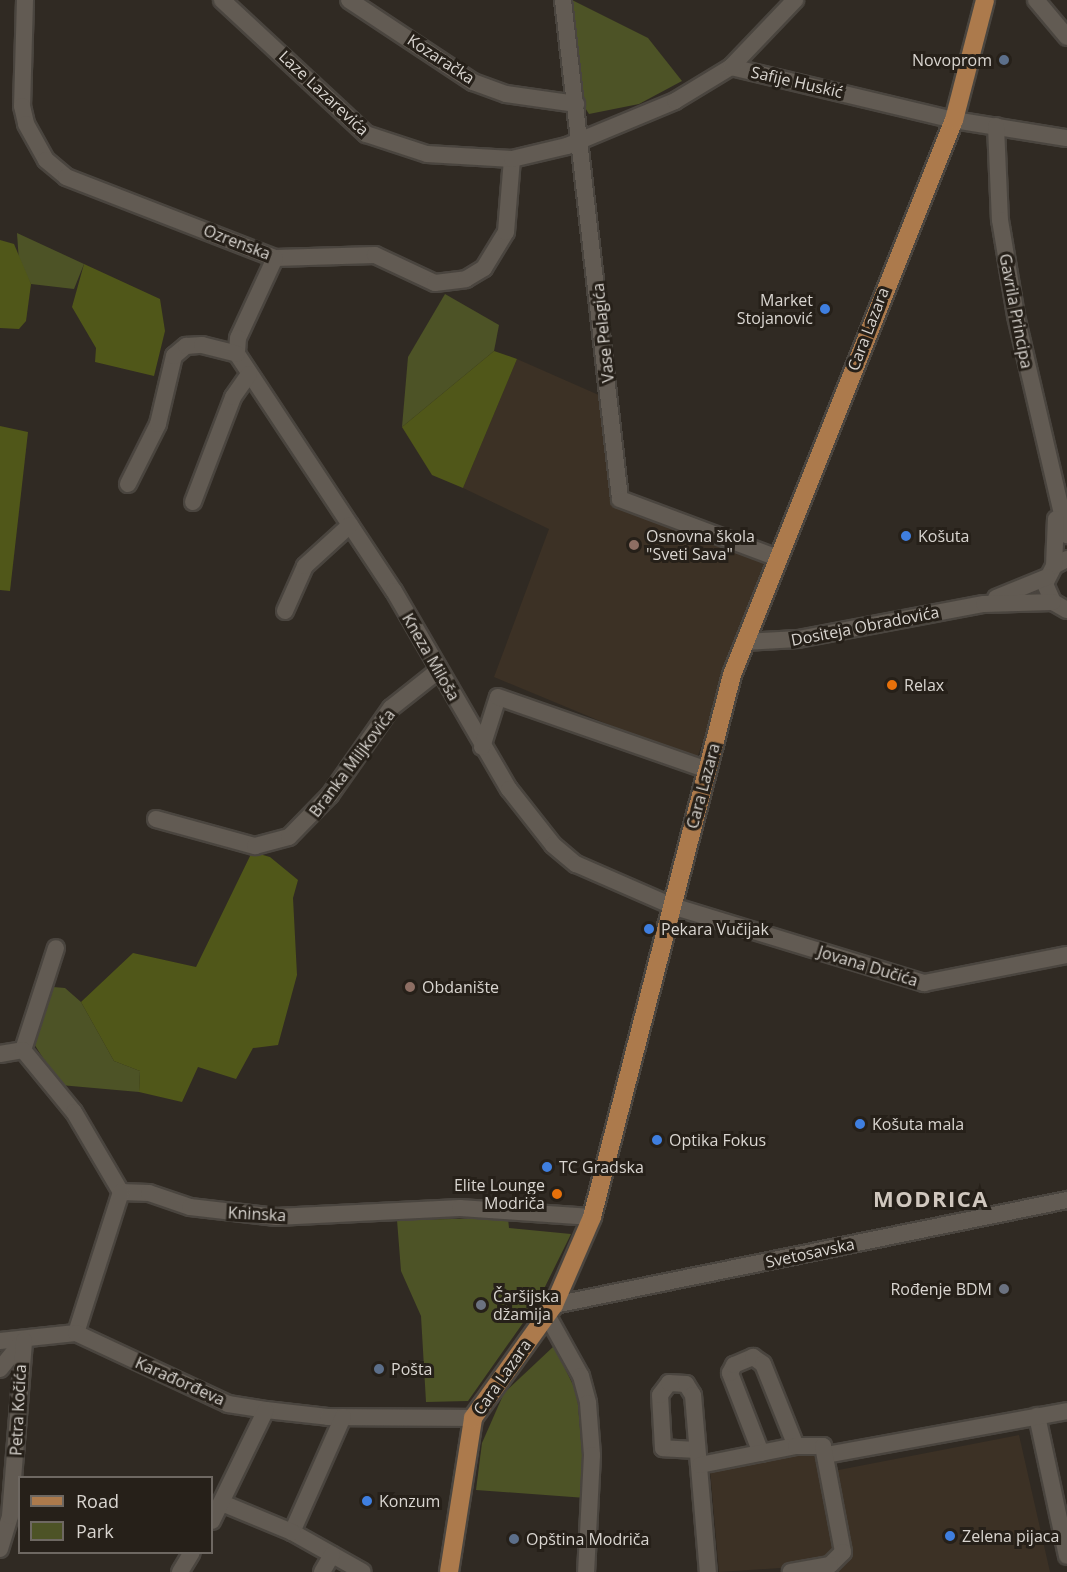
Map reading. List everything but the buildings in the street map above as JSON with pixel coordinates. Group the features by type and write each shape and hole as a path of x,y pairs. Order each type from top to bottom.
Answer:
{"main road":[{"name":"Cara Lazara","path":"449,1572 473,1418 550,1310 591,1217 708,770 744,642 954,120 985,0"}],"street":[{"name":"Ozrenska","path":"25,0 22,106 26,124 46,160 66,177 275,258 375,255 435,283 466,279 484,268 506,232 512,159"},
{"name":"Laze Lazarevića","path":"222,0 374,138 427,154 512,159 582,137"},
{"name":"Kozaračka","path":"349,0 473,82 506,94 576,104"},
{"name":"Vase Pelagića","path":"563,0 582,137 620,500 778,558"},
{"path":"731,67 795,0"},
{"path":"1036,0 1067,36"},
{"name":"Safije Huskić","path":"582,137 675,100 731,67 954,120 1067,138"},
{"name":"Gavrila Principa","path":"996,126 1000,220 1054,494 1067,536"},
{"path":"128,484 158,424 174,356 186,346 202,345 237,354 238,338 275,258"},
{"name":"Kneza Miloša","path":"237,354 350,525 439,670 482,747 553,845 592,872 672,906"},
{"path":"193,502 233,397 249,374"},
{"name":"Gavrila Principa","path":"1054,494 1056,567 1063,612"},
{"path":"285,611 305,566 350,525"},
{"name":"Dositeja Obradovića","path":"984,604 1056,567"},
{"name":"Dositeja Obradovića","path":"744,642 798,639 984,604 1063,612"},
{"name":"Branka Miljkovića","path":"156,819 255,846 289,837 330,795 391,708 439,670"},
{"path":"482,747 498,697 708,770"},
{"name":"Jovana Dučića","path":"672,906 924,983 1067,955"},
{"path":"23,1050 56,948"},
{"path":"0,1054 23,1050"},
{"path":"0,1341 24,1341 76,1333 122,1192 74,1112 23,1050"},
{"name":"Kninska","path":"122,1192 149,1193 190,1208 276,1217 460,1208 591,1217"},
{"name":"Svetosavska","path":"550,1310 1067,1200"},
{"path":"550,1310 581,1376 588,1403 592,1455 586,1572"},
{"name":"Karađorđeva","path":"76,1333 228,1404 343,1417 473,1418"},
{"path":"0,1369 24,1341"},
{"name":"Petra Kočića","path":"0,1549 10,1516 24,1341"},
{"path":"761,1453 730,1373 734,1365 753,1357 763,1364 796,1446"},
{"path":"213,1519 266,1410"},
{"path":"826,1455 1067,1411"},
{"path":"1037,1416 1067,1556"},
{"path":"292,1532 343,1417"},
{"path":"708,1572 698,1458 761,1453 820,1443 826,1455 843,1552 831,1564 791,1572"},
{"path":"222,1503 292,1532 363,1572"},
{"path":"180,1572 191,1554"},
{"path":"322,1572 333,1555"}],"shaded area":[{"name":"Osnovna škola \"Sveti Sava\"","path":"517,359 601,396 612,501 766,561 696,761 494,677 549,529 463,488"},
{"path":"1019,1435 1050,1572 797,1572 795,1567 719,1572 710,1469 813,1453 823,1473"}],"green space":[{"path":"572,0 648,38 682,81 639,104 589,114 582,103"},
{"path":"17,233 84,264 74,289 31,284 19,262"},
{"path":"0,240 14,244 31,284 26,321 19,329 0,328"},
{"path":"84,264 160,299 165,331 154,376 95,362 96,348 72,307"},
{"path":"445,294 499,325 494,351 402,427 408,357"},
{"path":"494,351 517,359 463,488 432,475 402,427"},
{"path":"0,426 28,432 10,591 0,590"},
{"path":"252,852 270,857 298,880 293,898 297,975 278,1045 253,1048 236,1079 198,1067 182,1102 139,1092 140,1071 114,1061 81,1002 133,953 196,967"},
{"path":"53,987 65,988 81,1002 114,1061 140,1071 139,1092 60,1085 31,1039"},
{"path":"508,1218 509,1228 571,1234 537,1303 468,1401 426,1402 421,1316 401,1271 397,1220"},
{"path":"554,1346 577,1393 586,1498 476,1490 482,1443 504,1393"}],"place":[{"name":"Novoprom","path":"1004,60"},
{"name":"Market Stojanović","path":"825,309"},
{"name":"Košuta","path":"906,536"},
{"name":"Osnovna škola \"Sveti Sava\"","path":"634,545"},
{"name":"Relax","path":"892,685"},
{"name":"Pekara Vučijak","path":"649,929"},
{"name":"Obdanište","path":"410,987"},
{"name":"Košuta mala","path":"860,1124"},
{"name":"Optika Fokus","path":"657,1140"},
{"name":"TC Gradska","path":"547,1167"},
{"name":"Elite Lounge Modriča","path":"557,1194"},
{"name":"Rođenje BDM","path":"1004,1289"},
{"name":"Čaršijska džamija","path":"481,1305"},
{"name":"Pošta","path":"379,1369"},
{"name":"Konzum","path":"367,1501"},
{"name":"Zelena pijaca","path":"950,1536"},
{"name":"Opština Modriča","path":"514,1539"}],"district":[{"name":"MODRICA","path":"931,1199"}]}
